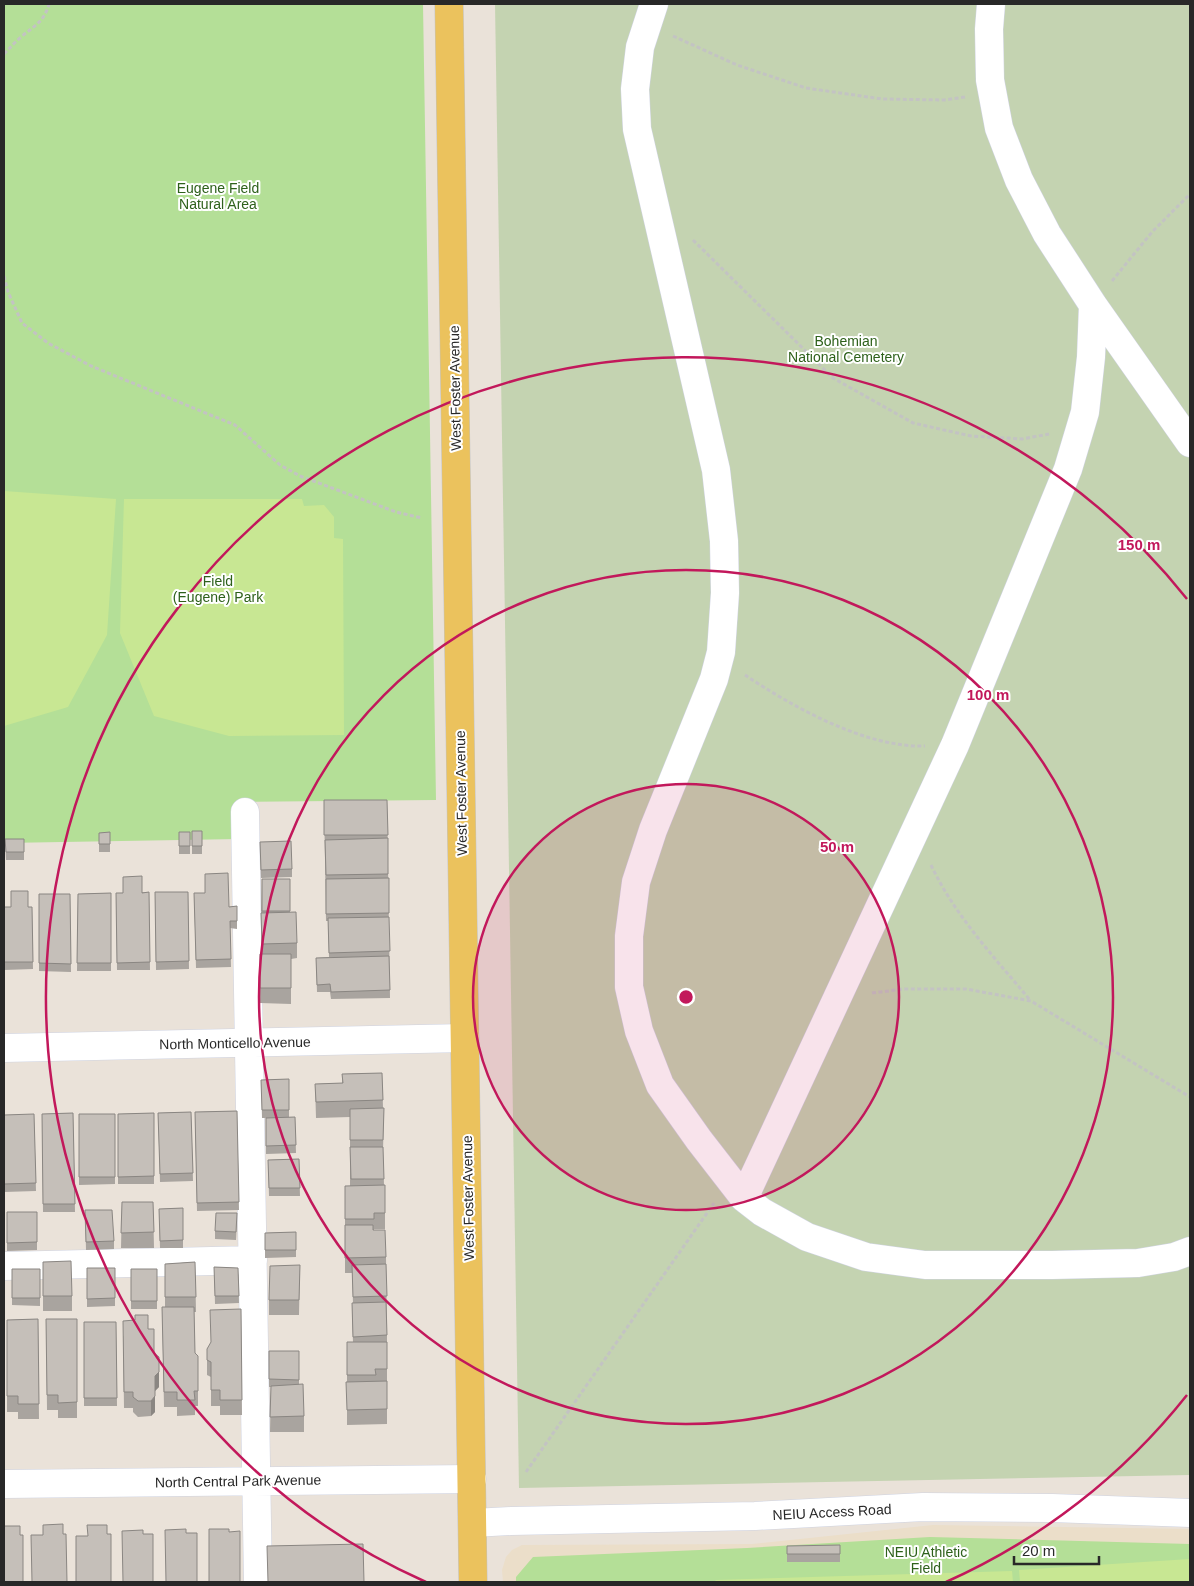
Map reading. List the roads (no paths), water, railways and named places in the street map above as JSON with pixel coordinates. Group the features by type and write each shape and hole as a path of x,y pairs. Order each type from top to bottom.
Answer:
{"main road":[{"name":"West Foster Avenue","path":"449,4 473,1582"}],"street":[{"path":"991,4 989,29 992,93 998,128 1019,180 1047,234 1093,305 1190,443"},
{"path":"651,14 640,47 635,89 637,129 716,470 724,541 725,593 721,652 714,679 653,830 636,882 629,936 629,987 639,1031 660,1085 737,1189 762,1212 806,1237 866,1257 925,1265 1052,1266 1138,1263 1174,1257 1190,1251"},
{"path":"737,1189 836,1000 955,745 1068,469 1085,412 1091,357 1093,305"},
{"path":"245,812 258,1582"},
{"name":"North Monticello Avenue","path":"4,1048 465,1038"},
{"path":"4,1266 253,1260"},
{"name":"North Central Park Avenue","path":"4,1484 472,1479"},
{"name":"NEIU Access Road","path":"473,1523 755,1516 923,1507 1052,1508 1190,1513"}],"park label":[{"name":"Eugene Field Natural Area","path":"218,196"},
{"name":"Bohemian National Cemetery","path":"846,350"},
{"name":"Field (Eugene) Park","path":"218,590"},
{"name":"NEIU Athletic Field","path":"926,1560"}]}
